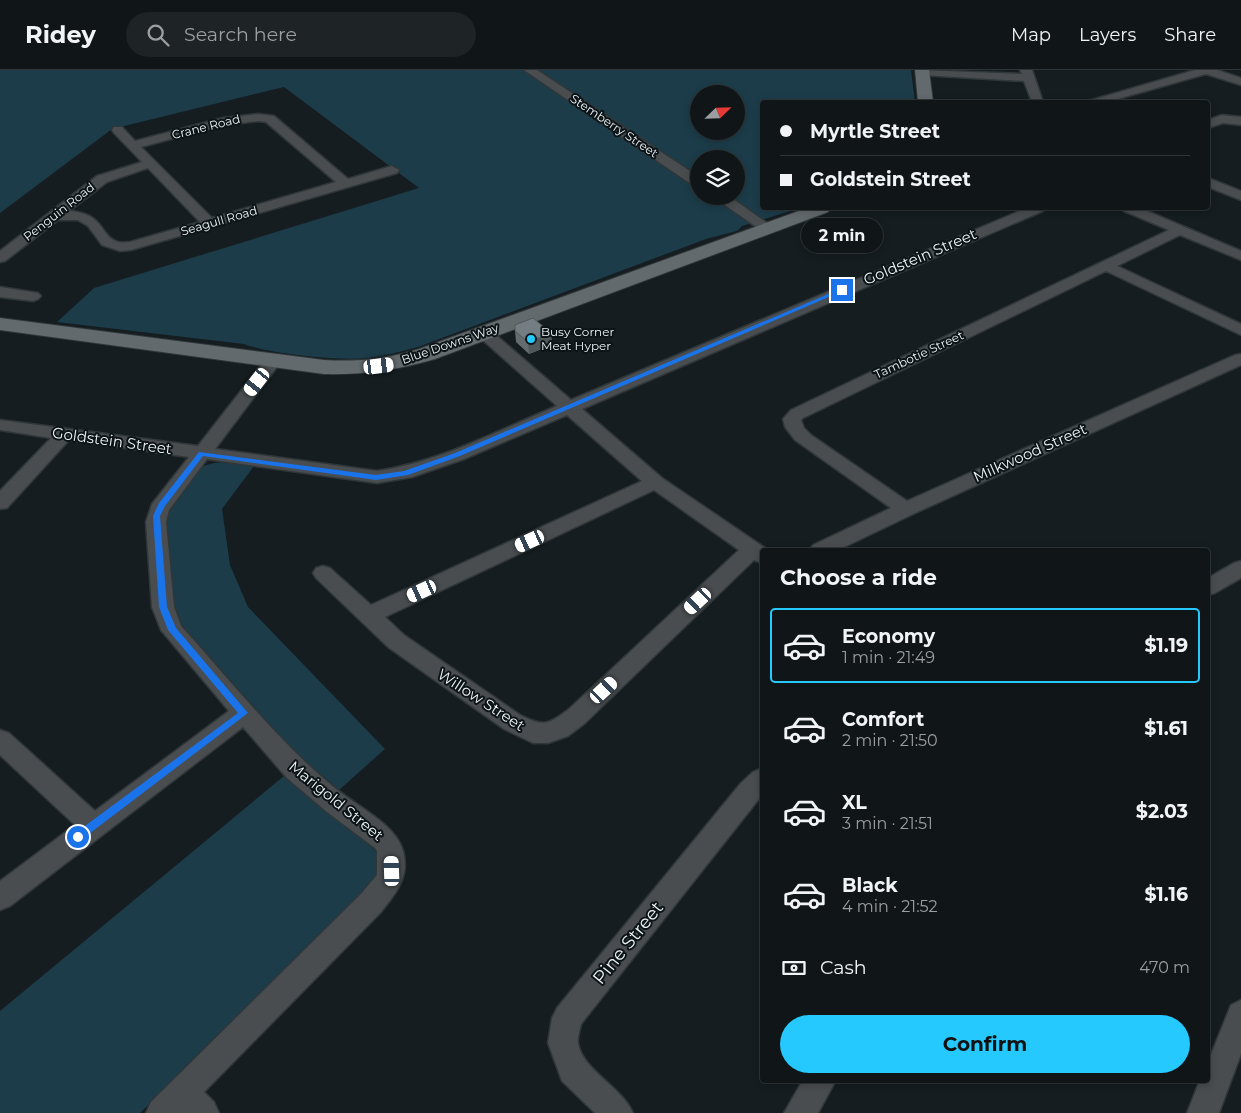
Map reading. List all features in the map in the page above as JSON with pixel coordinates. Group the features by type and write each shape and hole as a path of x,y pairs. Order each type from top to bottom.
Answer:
{"street":[{"name":"Stemberry Street","path":"530,70 690,176"},
{"path":"1103,100 1206,70 1241,82"},
{"path":"926,100 922,71 1028,74 1036,100"},
{"name":"Crane Road","path":"133,145 241,118 264,117 270,119 346,184"},
{"path":"1210,123 1222,119 1241,121"},
{"path":"118,130 210,224"},
{"name":"Penguin Road","path":"0,258 102,179 150,162"},
{"name":"Seagull Road","path":"54,216 85,218 107,243 120,247 139,244 210,224 392,170"},
{"path":"1212,184 1233,180"},
{"path":"1212,184 1241,196"},
{"path":"732,205 767,228"},
{"name":"Blue Downs Way","path":"0,324 324,367 369,367 408,360 816,210"},
{"name":"Goldstein Street","path":"0,425 376,477 393,476 457,454 1033,210"},
{"path":"1134,210 1241,256"},
{"name":"Tambotie Street","path":"906,509 797,433 792,419 797,414 814,405 1180,230"},
{"path":"1106,266 1241,330"},
{"path":"0,292 33,296"},
{"path":"484,333 655,482 758,553"},
{"name":"Milkwood Street","path":"824,548 906,509 1241,358"},
{"name":"Marigold Street","path":"183,1106 371,903 389,881 392,871 390,850 385,840 336,804 296,771 172,630 163,607 156,516 161,505 274,360"},
{"path":"0,503 65,434"},
{"path":"368,616 655,482"},
{"name":"Willow Street","path":"323,573 396,641 437,672 512,722 533,733 548,733 560,729 576,716 758,553"},
{"path":"1210,587 1241,568"},
{"path":"0,897 244,713"},
{"path":"0,740 93,825"},
{"name":"Pine Street","path":"617,1113 573,1070 563,1044 567,1018 760,781"},
{"path":"1203,1113 1241,1015"},
{"path":"800,1113 819,1083"}],"shaded area":[{"path":"0,70 911,70 915,100 760,100 760,210 792,210 742,226 737,231 706,239 418,347 375,357 357,359 306,356 270,351 244,344 57,322 94,288 419,188 284,87 112,129 0,213"},
{"path":"227,462 254,466 222,509 230,565 248,607 385,749 339,790 299,758 181,624 172,605 165,522 167,516 182,488 196,471 210,464"},
{"path":"284,776 375,850 379,867 377,877 370,892 140,1113 0,1113 0,1011"}],"building":[{"path":"533,318 551,333 528,342 515,331 515,325"}],"place":[{"name":"Busy Corner Meat Hyper","path":"531,339"}],"route":[{"path":"78,837 244,713 172,630 163,607 156,516 161,505 202,454 376,477 405,473 457,454 842,290"}]}
